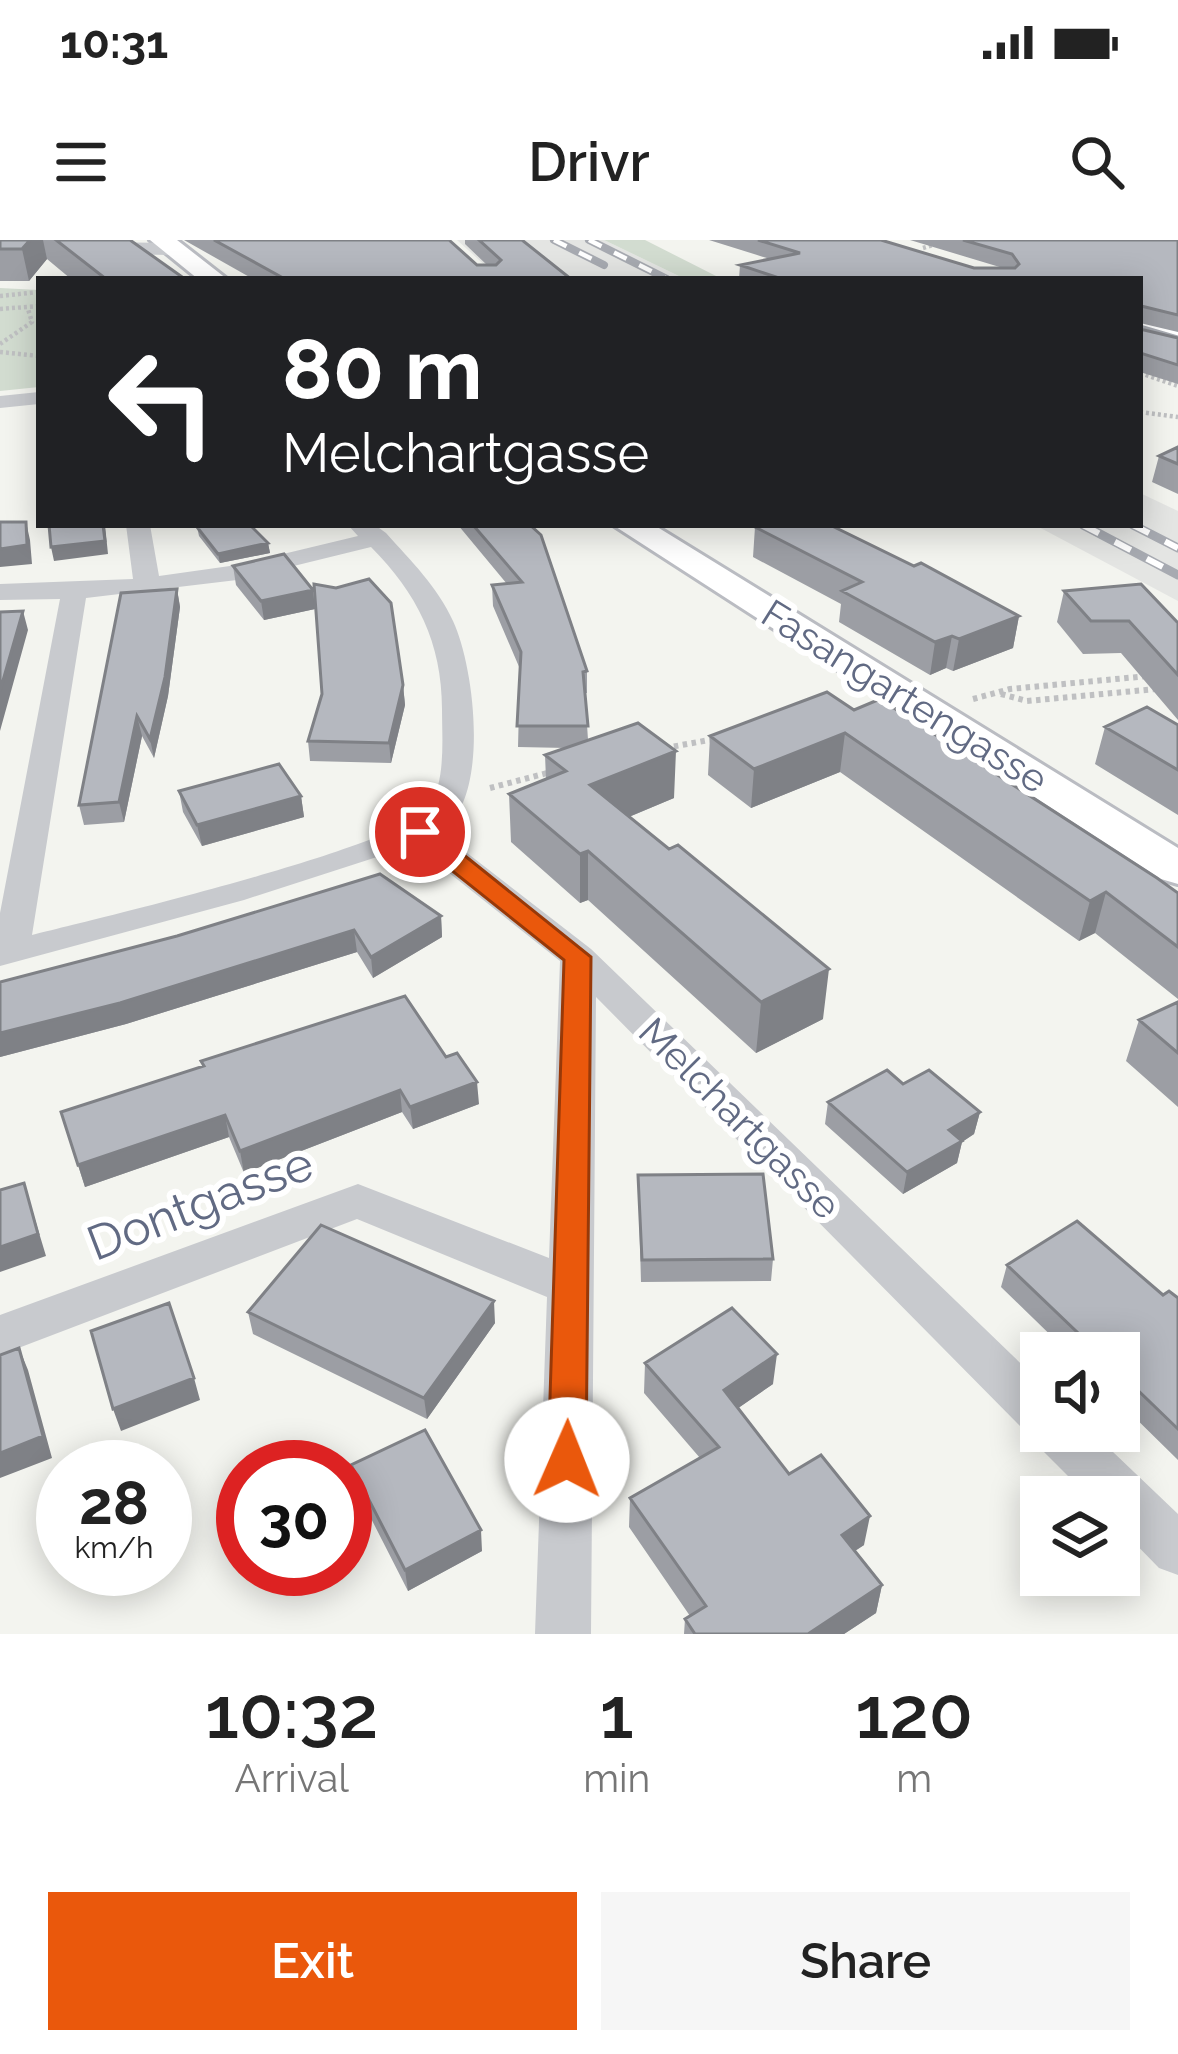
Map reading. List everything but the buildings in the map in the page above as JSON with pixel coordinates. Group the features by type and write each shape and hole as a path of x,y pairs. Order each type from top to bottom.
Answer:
{"main road":[{"path":"173,243 213,243"},
{"path":"173,243 211,276"},
{"path":"1143,322 1178,333"},
{"path":"1143,335 1178,345"},
{"name":"Fasangartengasse","path":"635,528 1178,868"}],"street":[{"path":"0,248 173,243"},
{"path":"0,402 36,398"},
{"path":"138,528 147,586"},
{"path":"0,592 74,593 274,569 369,532 431,597 458,674 457,755 448,799 438,820 420,832 342,860 5,952 74,593"},
{"name":"Melchartgasse","path":"420,832 578,957 1020,1394"},
{"path":"563,1634 578,957"},
{"name":"Dontgasse","path":"0,1335 358,1201 570,1286"},
{"path":"1078,1452 1178,1550"}],"path":[{"path":"923,248 950,240"},
{"path":"0,296 36,292"},
{"path":"0,309 36,307"},
{"path":"0,348 27,330 32,322 28,309"},
{"path":"0,348 36,355"},
{"path":"1143,371 1153,366"},
{"path":"1143,373 1178,386"},
{"path":"1143,412 1178,417"},
{"path":"920,705 1157,675"},
{"path":"997,692 1027,700 1178,687"},
{"path":"659,750 729,736"},
{"path":"448,799 556,771"}],"shaded area":[{"path":"457,240 604,240 679,276 497,276"},
{"path":"604,240 645,240 716,276 679,276"},
{"path":"0,288 36,290 36,387 0,391"},
{"path":"1143,494 1178,511 1178,601 1041,528 1143,528"}],"tram line":[{"path":"1143,327 1178,337"}],"railway":[{"path":"554,240 604,265"},
{"path":"589,240 661,276"},
{"path":"1089,528 1178,575"},
{"path":"1139,528 1178,548"}],"route":[{"path":"420,832 578,957 567,1460"}]}
